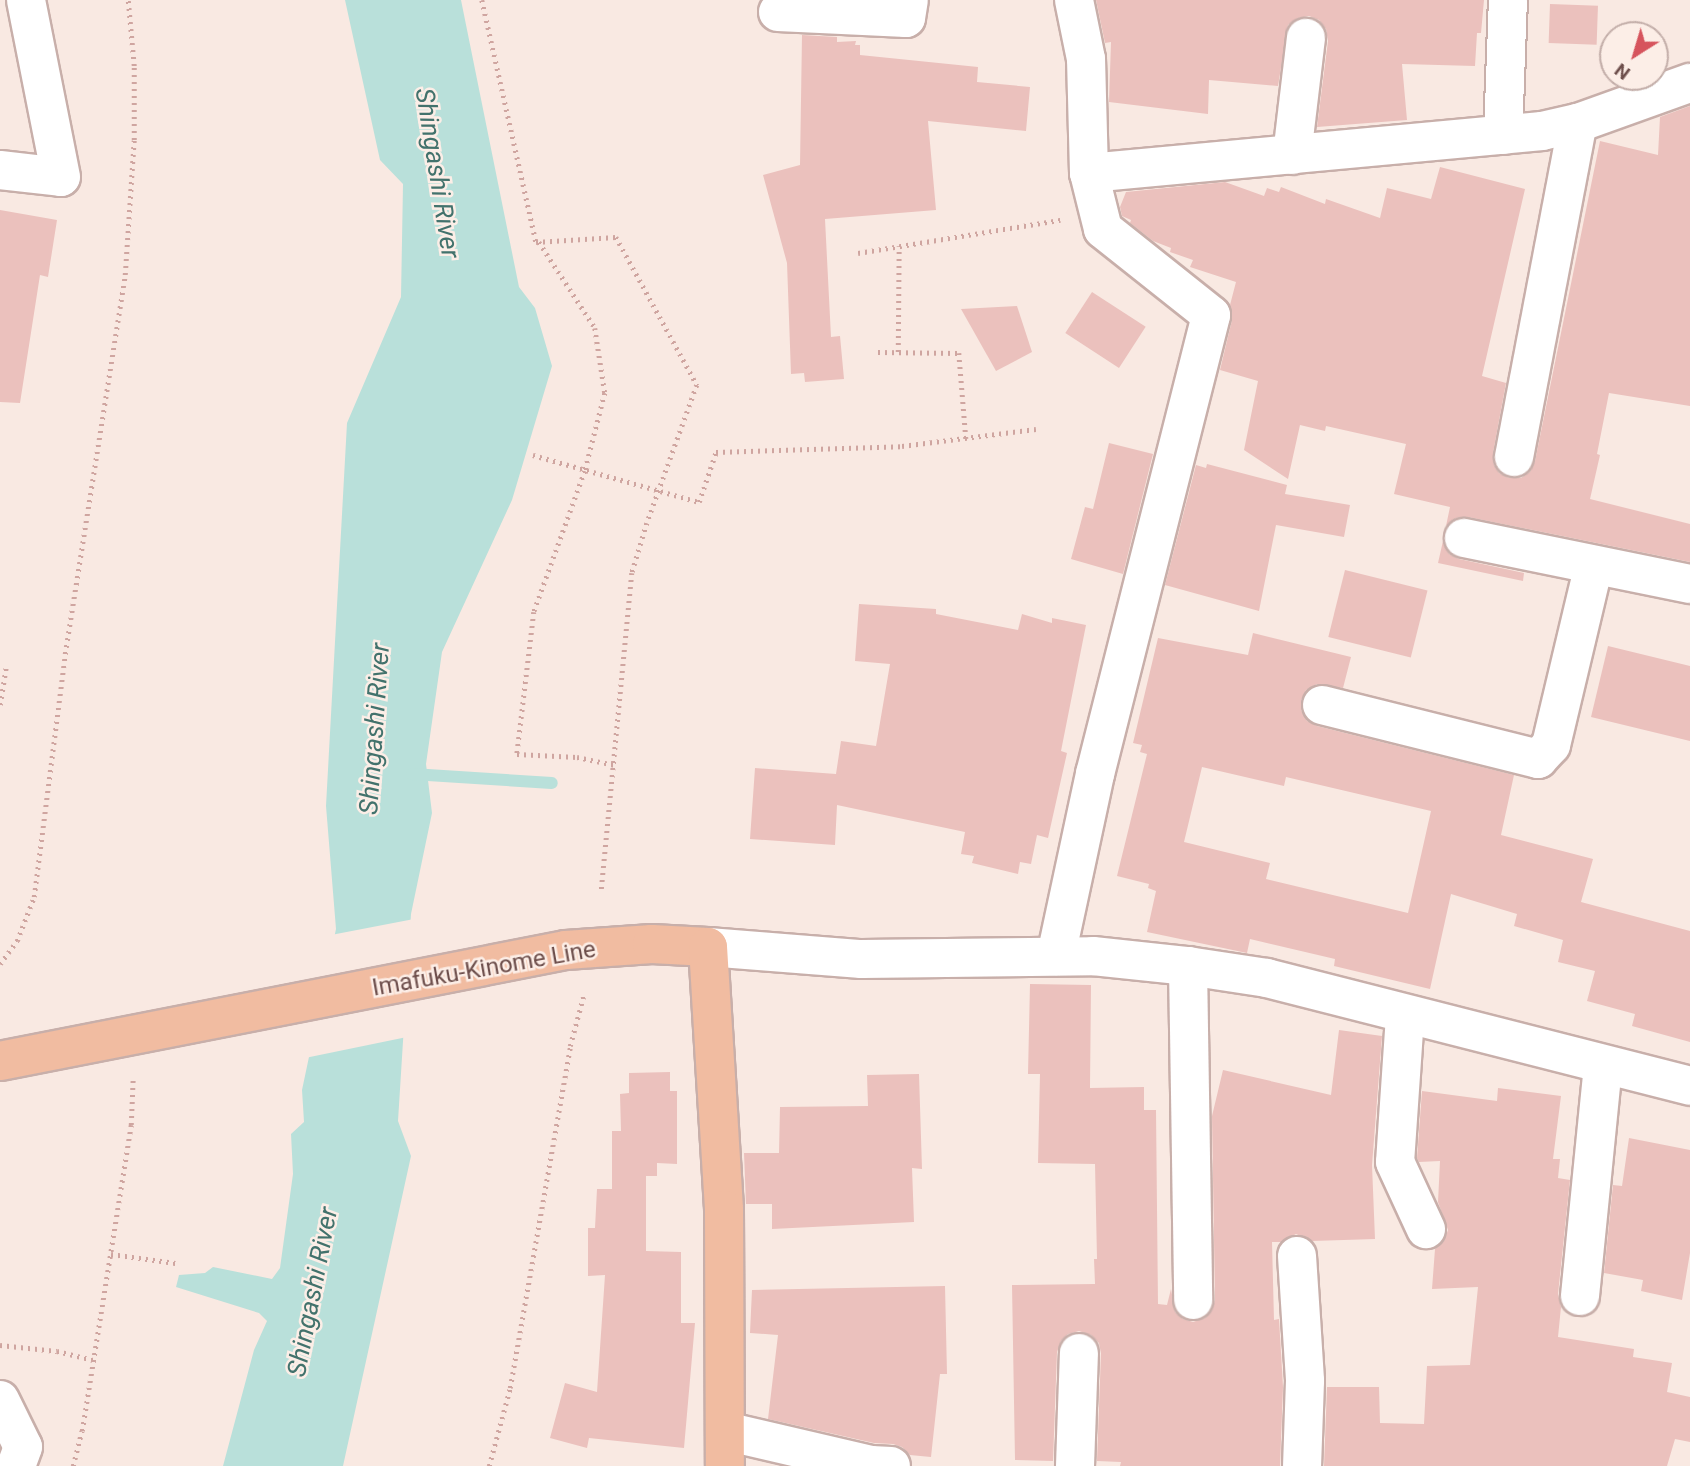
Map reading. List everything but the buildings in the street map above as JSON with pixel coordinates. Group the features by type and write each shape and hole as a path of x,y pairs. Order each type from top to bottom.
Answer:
{"main road":[{"name":"Imafuku-Kinome Line","path":"0,1061 566,950 652,944 708,947"},
{"path":"708,947 724,1210 725,1448"}],"street":[{"path":"0,170 61,177 26,0"},
{"path":"779,12 906,18 909,0"},
{"path":"1056,956 1095,774 1210,315 1103,229 1090,173 1086,59 1074,0"},
{"path":"1503,135 1508,0"},
{"path":"1292,155 1306,38"},
{"path":"1090,173 1503,135 1578,123 1690,83"},
{"path":"1514,457 1578,123"},
{"path":"1464,538 1690,584"},
{"path":"1322,705 1538,759 1551,745 1594,565"},
{"path":"708,947 862,959 1056,956 1188,966 1267,978 1405,1016 1690,1086"},
{"path":"1188,966 1193,1300"},
{"path":"1405,1016 1395,1162 1426,1229"},
{"path":"1580,1296 1602,1065"},
{"path":"1297,1256 1305,1381 1302,1466"},
{"path":"1075,1466 1079,1353"},
{"path":"0,1400 23,1447 16,1466"},
{"path":"725,1448 891,1466"}],"path":[{"path":"0,964 17,941 34,897 65,654 125,275 134,140 134,66 128,0"},
{"path":"482,0 536,242 539,242 595,328 605,393 585,471 534,612 517,754 577,757 614,765"},
{"path":"858,253 1099,213"},
{"path":"539,242 616,237 697,385 632,573 601,894"},
{"path":"898,352 899,246"},
{"path":"878,352 959,353 966,439"},
{"path":"533,455 699,502 716,452 902,446 1036,429"},
{"path":"0,705 6,667"},
{"path":"489,1466 510,1388 570,1046 584,995"},
{"path":"73,1466 82,1431 131,1125 133,1078"},
{"path":"111,1254 175,1263"},
{"path":"0,1345 57,1350 93,1360"}],"water":[{"name":"Shingashi River","path":"345,0 461,0 519,287 535,308 552,366 512,500 442,652 426,764 432,813 411,914 398,1121 411,1156 343,1466 223,1466 254,1350 267,1321 259,1313 176,1287 179,1275 205,1273 213,1267 272,1279 280,1268 293,1174 291,1134 304,1122 302,1090 336,929 326,806 347,423 401,297 403,184 380,160"}],"pier":[{"path":"414,919 407,1037 305,1058 331,935"}],"waterway":[{"path":"412,774 552,783"}]}
